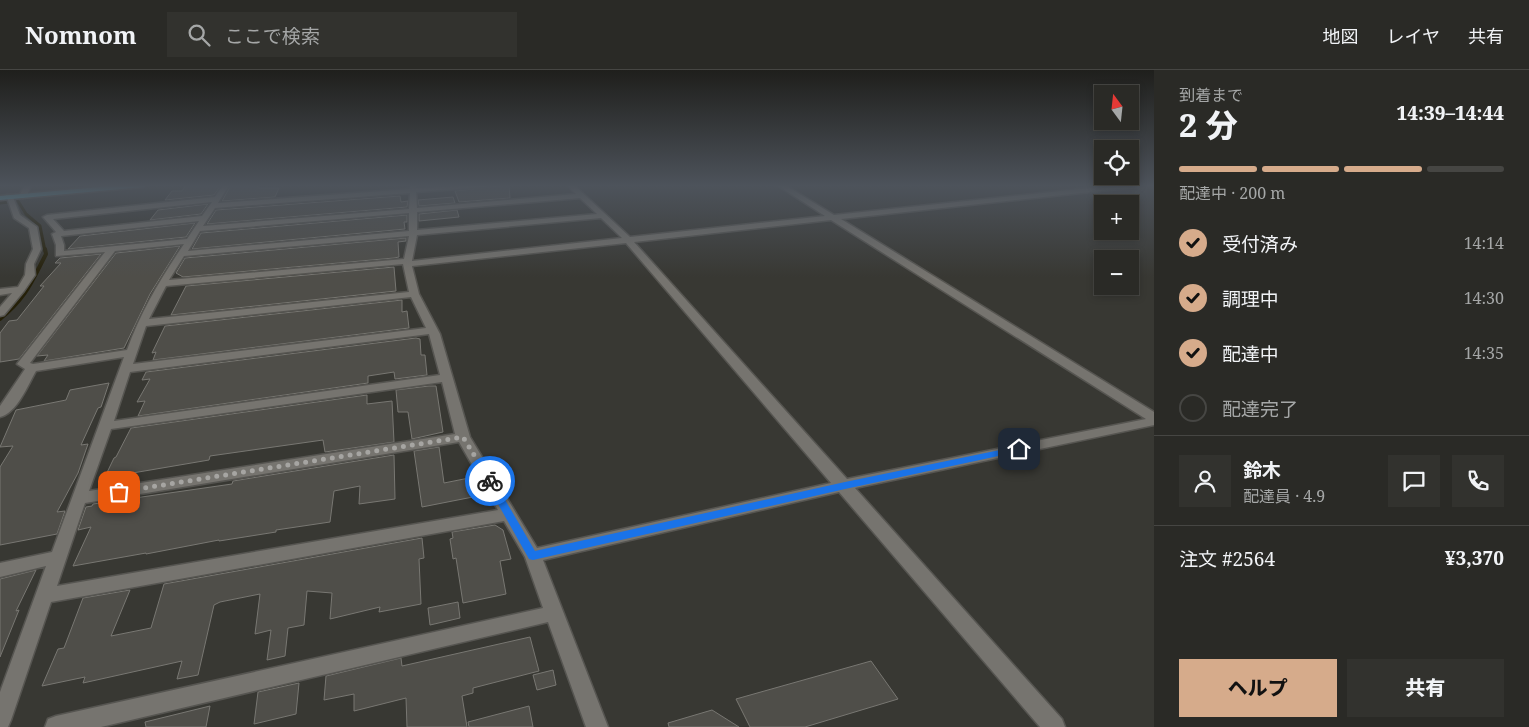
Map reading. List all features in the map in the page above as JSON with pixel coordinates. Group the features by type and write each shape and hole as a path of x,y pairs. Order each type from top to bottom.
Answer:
{"street":[{"path":"0,313 21,290 30,275 30,264 37,249 33,227 17,216"},
{"path":"61,232 47,217 101,216"},
{"path":"187,216 56,234 60,246 59,254 189,241"},
{"path":"0,720 81,498 142,323 162,284 206,216"},
{"path":"412,216 413,234 407,263 414,294 433,330 463,437 533,556 596,727"},
{"path":"181,254 603,216 628,240 1054,727"},
{"path":"828,216 1154,420"},
{"path":"162,284 407,263 854,216"},
{"path":"112,249 23,364 32,368 131,353"},
{"path":"0,292 21,290"},
{"path":"142,323 414,294"},
{"path":"125,369 433,330"},
{"path":"0,413 9,405 32,368"},
{"path":"106,426 446,378"},
{"path":"533,556 845,486 1154,420"},
{"path":"81,498 463,437"},
{"path":"44,596 510,514"},
{"path":"0,570 58,557"},
{"path":"56,727 554,614"}],"building":[{"path":"153,216 187,216 150,220"},
{"path":"212,216 305,216 207,224"},
{"path":"407,216 407,222 404,222 405,229 192,249 201,233"},
{"path":"419,216 459,217 419,221"},
{"path":"195,223 186,237 68,249 80,236"},
{"path":"406,238 406,241 398,242 399,257 394,258 183,277 176,273 185,258"},
{"path":"180,246 150,294 124,348 44,361 48,355 37,356 116,253"},
{"path":"101,254 19,359 0,362 0,333 9,321 17,320 44,286 40,286 61,263 55,263 60,258"},
{"path":"394,267 396,291 171,315 186,286"},
{"path":"402,300 402,312 407,311 409,328 153,360 156,352 152,353 165,326"},
{"path":"420,339 421,355 425,355 427,375 395,379 394,372 368,376 368,383 138,416 145,401 137,402 150,379 142,380 146,372"},
{"path":"109,383 101,407 98,408 81,445 88,444 78,473 57,512 65,511 57,534 0,545 0,467 13,446 0,447 16,410 66,400 70,390"},
{"path":"436,386 443,432 412,439 408,412 398,412 396,390"},
{"path":"367,395 367,404 392,401 394,442 325,452 323,440 210,456 209,460 115,476 117,485 100,487 131,428"},
{"path":"439,447 444,483 474,477 478,496 422,507 414,451"},
{"path":"394,455 395,499 359,504 360,486 334,491 330,522 73,566 91,527 78,530 86,507 93,504 232,484 233,481"},
{"path":"495,525 503,530 511,559 500,561 506,594 463,603 456,558 453,559 450,539 453,538 452,532"},
{"path":"422,538 424,558 419,559 421,604 379,612 380,607 330,619 332,593 307,591 304,625 288,628 285,656 267,660 271,630 255,634 260,594 220,602 214,605 198,675 177,679 182,661 83,683 85,677 42,686 58,649 64,648 83,598 130,590 111,636 151,628 164,584"},
{"path":"36,570 16,611 19,610 0,657 0,579"},
{"path":"458,602 460,618 430,625 428,608"},
{"path":"530,637 539,671 473,688 473,693 462,696 467,727 407,727 406,698 354,711 354,694 324,700 326,676 401,658 402,666"},
{"path":"871,661 898,699 805,727 750,727 736,699"},
{"path":"553,670 556,685 537,690 533,675"},
{"path":"299,683 296,714 254,724 258,692"},
{"path":"210,706 206,727 146,727 145,722"},
{"path":"529,706 533,727 469,727 468,722"},
{"path":"712,710 739,727 669,727 668,723"}],"waterway":[{"path":"28,216 40,226 45,251"},
{"path":"0,319 27,290 46,254 45,249"}],"way so far":[{"path":"119,492 463,437 490,481"}],"route":[{"path":"490,481 533,556 1019,449"}]}
